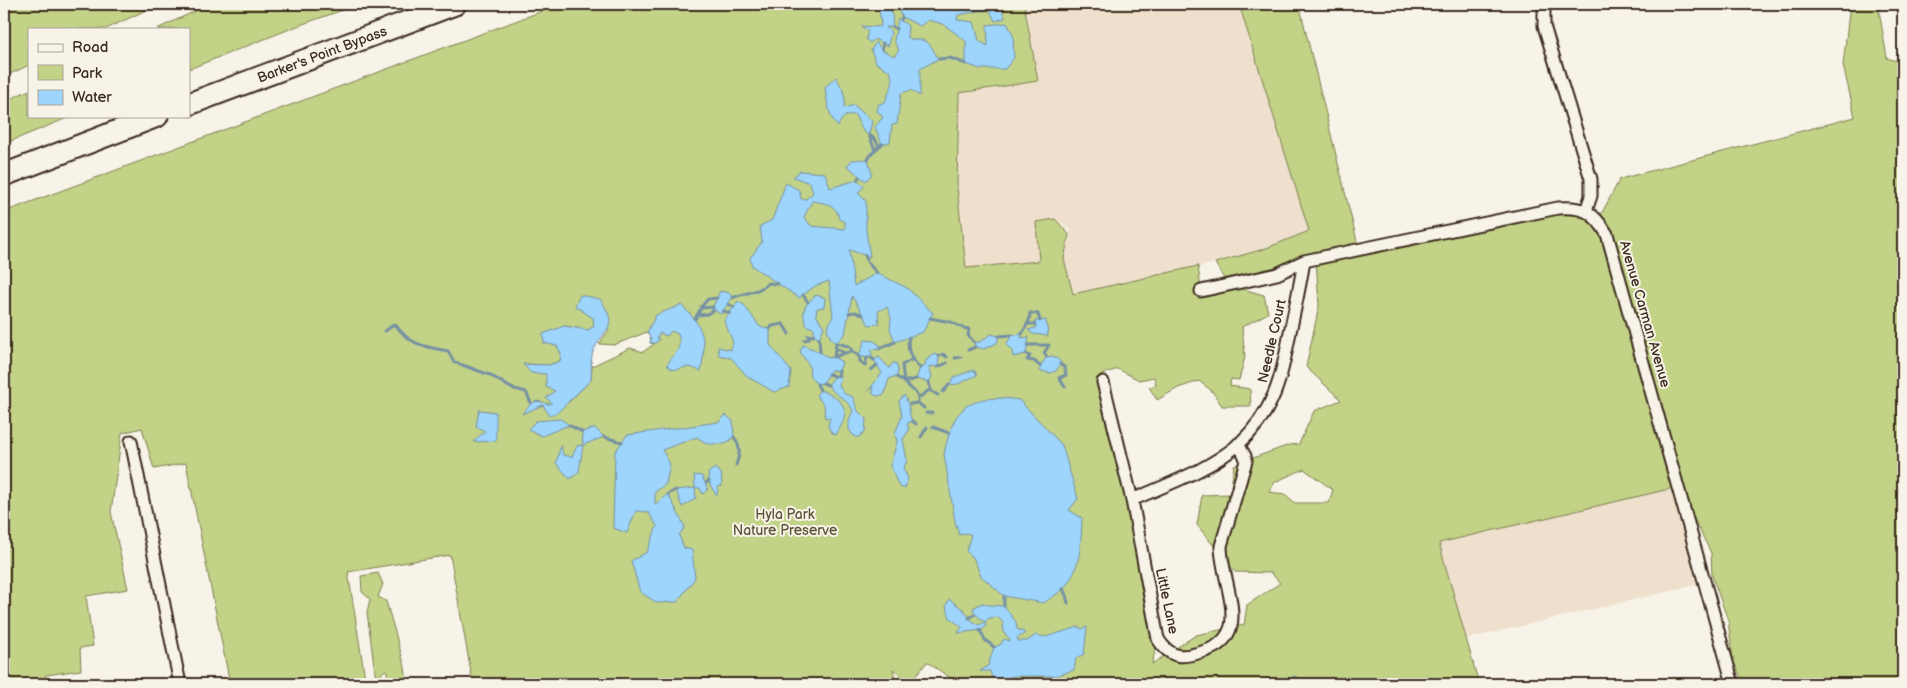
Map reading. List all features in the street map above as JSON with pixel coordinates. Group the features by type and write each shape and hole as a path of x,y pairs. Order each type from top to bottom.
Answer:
{"highway":[{"name":"Barker's Point Bypass","path":"190,104 455,4"},
{"path":"4,174 152,118"}],"street":[{"path":"1201,290 1277,274 1304,262 1558,208 1572,206 1586,211 1591,196 1591,180 1544,26 1544,4"},
{"name":"Avenue Carman Avenue","path":"1586,211 1598,220 1606,234 1733,684"},
{"name":"Needle Court","path":"1132,500 1214,461 1238,444 1253,429 1267,410 1276,392 1282,372 1304,262"},
{"name":"Little Lane","path":"1103,382 1132,500 1158,639 1163,647 1178,656 1188,657 1216,648 1223,642 1231,625 1232,615 1221,552 1224,534 1246,461 1246,456 1238,444"},
{"path":"130,440 180,684"}],"shaded area":[{"path":"1024,4 1239,4 1310,231 1264,249 1215,263 1073,294 1064,259 1071,229 1054,219 1036,223 1039,261 966,269 957,188 959,93 1038,81"},
{"path":"1678,487 1705,583 1466,639 1439,543"}],"green space":[{"path":"4,4 159,4 108,28 28,28 28,65 4,77"},
{"path":"210,4 360,4 300,25 190,69 190,28 159,28"},
{"name":"Hyla Park Nature Preserve","path":"561,4 1024,4 1038,81 959,93 957,188 966,268 1039,261 1036,222 1055,219 1069,234 1064,259 1073,294 1198,266 1201,290 1227,284 1215,263 1264,249 1309,231 1239,4 1299,4 1359,249 1558,208 1598,220 1620,179 1855,117 1843,65 1850,4 1878,4 1887,58 1903,63 1903,684 1744,684 1733,660 1728,620 1712,576 1711,553 1678,487 1439,543 1479,684 954,684 955,681 927,662 910,683 893,669 896,684 473,684 450,555 348,572 366,684 230,684 186,463 154,469 142,428 122,433 111,512 128,589 86,596 93,646 80,648 81,670 46,675 45,684 4,684 4,212","holes":["1316,259 1319,306 1306,367 1341,400 1314,411 1299,444 1289,445 1234,465 1230,494 1202,495 1197,525 1235,572 1271,573 1280,583 1247,605 1244,625 1196,635 1152,664 1158,639 1100,375 1118,369 1139,380 1154,377 1156,385 1149,387 1157,400 1178,388 1199,381 1212,391 1222,406 1251,406 1250,389 1230,386 1231,379 1239,380 1245,357 1242,327 1268,313 1264,295 1229,285","594,318 609,330 599,344 614,345 647,332 651,339 650,343 654,344 643,352 630,348 592,366 591,380 569,402 543,405 525,411 536,402 553,403 555,391 546,373 524,364 549,365 560,361 561,353 557,346 564,326 588,330 594,326","1304,469 1333,490 1329,503 1295,503 1285,494 1269,492 1275,482"]},
{"path":"28,90 28,118 67,118 4,144 4,102"},
{"path":"378,573 383,584 378,597 386,601 405,667 407,684 390,684 386,669 376,680 367,612 370,599 362,592 361,576"}],"water":[{"path":"882,4 891,4 893,27 886,27 891,32 888,46 875,39 870,43 866,39 868,31 861,26 881,26 879,9"},
{"path":"895,4 1000,4 1005,18 995,21 989,9 958,15 957,20 974,22 979,41 988,46 987,25 1007,23 1013,35 1014,58 1005,69 980,69 966,64 966,41 943,24 928,20 920,26 902,17"},
{"path":"898,18 908,26 907,37 928,43 938,59 920,69 920,96 911,90 901,93 897,124 892,125 890,142 882,144 875,127 883,117 877,111 879,104 885,102 893,82 890,71 876,63 871,50 876,42 882,50 894,56 899,50 894,41"},
{"path":"836,77 842,88 844,108 854,105 872,121 869,135 863,131 855,115 844,117 838,127 832,118 828,108 825,87"},
{"path":"868,159 872,174 866,181 847,166 852,160"},
{"path":"800,171 825,173 830,188 857,180 864,186 858,193 866,201 866,230 870,257 849,250 854,286 877,273 907,288 933,313 923,332 895,342 890,329 891,317 887,307 878,311 879,324 869,325 852,296 845,334 836,343 831,339 827,329 833,316 829,281 815,286 799,298 752,266 750,258 762,242 760,226 772,220 786,183 799,190 801,199 806,199 813,193 810,183 793,177","holes":["812,201 833,207 839,219 845,222 845,229 811,226 804,217"]},
{"path":"720,291 730,293 732,298 721,314 712,309"},
{"path":"580,295 600,299 606,309 610,323 593,352 591,380 557,413 549,415 543,405 522,414 533,403 539,401 548,404 552,403 546,398 555,391 546,387 546,374 531,373 523,364 549,365 560,361 561,353 557,346 544,343 543,334 564,326 588,330 594,326 593,318 575,306"},
{"path":"816,295 825,298 824,307 817,308 816,315 824,327 819,338 814,336 814,328 807,326 804,317 804,309"},
{"path":"738,301 744,305 760,327 770,329 770,345 791,371 789,387 774,392 748,377 731,358 719,355 718,347 731,350 733,342 724,321"},
{"path":"681,305 695,320 702,334 704,351 701,371 689,367 675,370 667,365 679,348 678,334 671,331 667,336 660,333 657,337 659,340 655,343 650,343 651,339 647,332 656,315"},
{"path":"1046,320 1048,336 1033,334 1028,330 1036,328 1035,321"},
{"path":"991,334 999,336 997,343 984,349 975,347 974,342 980,342"},
{"path":"1022,334 1021,338 1029,337 1026,354 1013,357 1012,350 1006,345 1012,335"},
{"path":"865,340 874,341 880,345 880,350 871,349 872,356 867,358 859,356"},
{"path":"803,345 820,352 828,358 834,357 842,362 839,371 831,370 823,383 817,384 810,377 809,365 800,352"},
{"path":"935,354 939,356 938,367 929,366 932,377 929,382 916,379 920,368 925,366 926,360"},
{"path":"1053,356 1061,362 1056,371 1050,373 1040,371 1040,366 1047,357"},
{"path":"879,357 889,368 893,363 896,363 898,370 897,377 889,379 884,395 877,396 873,394 873,387 868,391 882,373 874,360"},
{"path":"974,370 977,375 958,384 949,385 954,377"},
{"path":"835,376 841,376 839,386 845,394 853,397 858,411 866,419 865,431 859,437 855,437 849,430 849,420 853,411 851,407 828,385"},
{"path":"820,390 840,402 845,412 844,419 836,435 831,432 828,426 830,417 825,418 824,405 816,395"},
{"path":"904,395 912,421 907,424 909,430 903,439 907,461 903,469 908,478 905,488 901,488 890,466 897,442 895,433 902,416 899,401"},
{"path":"1003,398 1019,400 1062,445 1078,499 1069,510 1082,518 1077,565 1063,589 1044,603 1004,596 981,576 973,557 966,551 971,535 967,533 959,535 955,521 944,454 949,433 956,417 966,406 983,399"},
{"path":"479,410 496,412 496,441 473,442 485,431 476,426"},
{"path":"726,415 733,421 734,437 725,444 707,444 697,437 662,450 670,464 666,484 655,492 655,504 668,494 685,527 679,535 684,548 692,550 695,578 677,602 657,603 640,592 631,561 647,552 657,526 648,512 636,511 627,533 613,528 615,452 627,435 719,422"},
{"path":"561,419 569,425 542,436 528,429 536,421"},
{"path":"595,428 604,437 583,445 582,432"},
{"path":"561,445 563,455 572,457 577,446 583,445 579,472 570,479 556,463"},
{"path":"715,468 721,473 722,486 718,487 717,496 710,485 708,473"},
{"path":"694,475 702,476 708,489 703,494 700,488 695,488"},
{"path":"695,488 696,498 682,507 676,490"},
{"path":"949,599 964,610 971,620 979,625 985,622 986,626 982,630 958,633 962,627 950,618 946,606"},
{"path":"982,603 1004,606 1016,622 1017,629 1024,632 1024,634 1017,638 1018,641 1027,641 1036,635 1046,637 1078,627 1082,629 1087,627 1084,654 1076,658 1074,670 1055,676 1013,676 1001,681 993,681 990,671 980,671 988,666 994,647 1000,645 1004,639 1010,641 1010,639 1004,633 1003,623 998,617 989,618 985,622 975,614 973,608"}],"waterway":[{"path":"882,50 883,43"},
{"path":"938,59 950,58 966,64"},
{"path":"869,135 875,150"},
{"path":"869,135 875,139 879,146"},
{"path":"868,159 882,144"},
{"path":"865,255 868,263 877,273"},
{"path":"732,298 756,290 768,283 778,284"},
{"path":"803,295 808,302"},
{"path":"701,307 708,299 717,298"},
{"path":"728,304 734,307"},
{"path":"695,319 701,308 713,307"},
{"path":"698,315 707,314 714,310"},
{"path":"723,311 730,313"},
{"path":"849,313 855,312 863,315"},
{"path":"1022,334 1029,321 1030,313 1038,314 1040,321"},
{"path":"930,318 951,322 969,329 968,335 974,342"},
{"path":"385,331 395,324 412,341 448,351 454,362 490,375 511,388 526,392 531,403"},
{"path":"770,329 772,326 783,324 789,334"},
{"path":"1027,324 1035,324"},
{"path":"804,340 809,339 808,335 814,336"},
{"path":"999,336 1012,335"},
{"path":"909,337 908,346 910,354 920,368"},
{"path":"819,338 820,352"},
{"path":"880,348 895,342"},
{"path":"844,353 834,357 836,343 849,346 853,352"},
{"path":"1028,345 1049,345 1044,353 1047,357"},
{"path":"968,350 975,347"},
{"path":"836,348 844,353 853,352 859,356 860,361 865,366"},
{"path":"939,356 943,354 947,357"},
{"path":"1026,354 1030,356 1027,360 1034,361 1040,366"},
{"path":"870,357 874,360"},
{"path":"955,358 961,357"},
{"path":"865,366 867,358"},
{"path":"911,360 902,365 904,382 916,393 918,398"},
{"path":"938,367 947,363"},
{"path":"1060,364 1065,368 1066,375 1059,378 1065,387"},
{"path":"871,370 877,365"},
{"path":"838,376 839,371"},
{"path":"828,374 835,376"},
{"path":"897,377 904,382 916,379"},
{"path":"929,382 931,391 938,395"},
{"path":"823,383 828,385"},
{"path":"817,384 820,390"},
{"path":"943,392 949,385"},
{"path":"918,403 918,398 931,389"},
{"path":"910,404 918,403 924,408"},
{"path":"926,413 932,413"},
{"path":"912,421 916,424"},
{"path":"569,425 582,432"},
{"path":"921,437 927,427"},
{"path":"933,427 949,433"},
{"path":"604,437 622,442"},
{"path":"734,437 739,451 736,465"},
{"path":"668,494 676,490"},
{"path":"1063,589 1068,603"},
{"path":"1004,596 1004,606"},
{"path":"969,618 975,614"},
{"path":"980,630 985,640 994,647"},
{"path":"1294,677 1306,684"}]}
